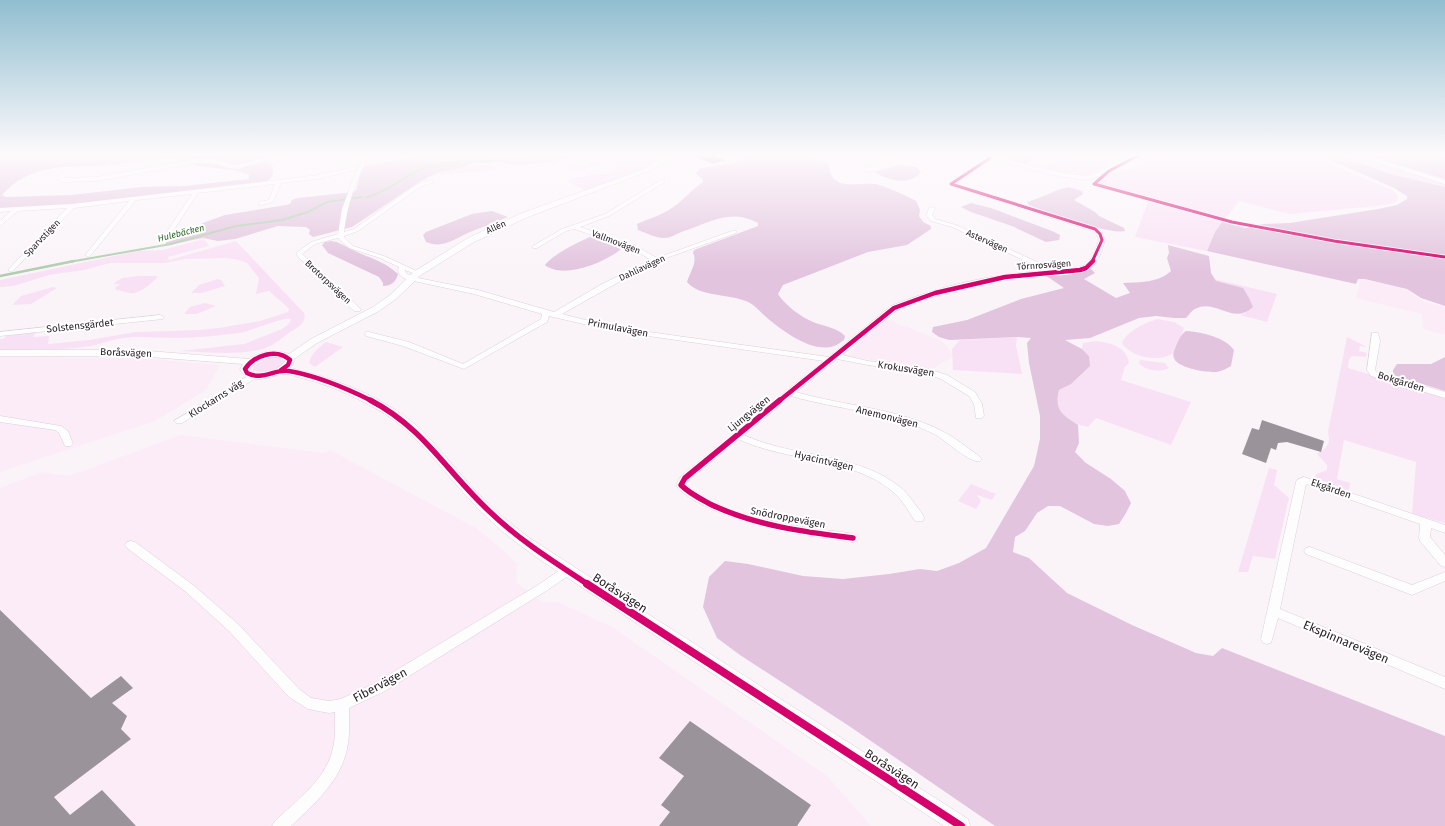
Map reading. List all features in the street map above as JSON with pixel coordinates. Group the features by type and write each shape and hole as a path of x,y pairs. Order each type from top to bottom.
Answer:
{"street":[{"path":"0,210 72,206 177,194"},
{"path":"168,233 195,194"},
{"path":"261,203 271,201 274,194"},
{"path":"351,194 340,225 339,234 343,242 351,247 382,257 418,273"},
{"path":"339,234 361,227 408,194"},
{"name":"Allén","path":"289,358 317,339 376,309 393,297 418,273 457,248 488,231 586,194"},
{"name":"Vallmovägen","path":"535,247 556,234 607,215 642,194"},
{"name":"Törnrosvägen","path":"832,357 880,318 894,308 909,301 937,292 1012,275 1076,271 1086,268 1091,264 1102,240 1099,232 1087,226 982,194"},
{"path":"88,255 134,199"},
{"name":"Sparvstigen","path":"11,270 72,206"},
{"name":"Astervägen","path":"932,208 929,215 933,220 954,226 1054,272"},
{"path":"0,224 16,210"},
{"name":"Vallmovägen","path":"575,227 632,246 656,260"},
{"name":"Dahliavägen","path":"555,315 605,286 656,260 734,232"},
{"name":"Brotorpsvägen","path":"339,234 313,243 299,253 299,255 357,309"},
{"path":"403,267 401,270 402,274 411,279"},
{"name":"Primulavägen","path":"411,279 475,292 546,313 613,329 832,357"},
{"name":"Allén","path":"273,354 364,312 400,290"},
{"path":"369,334 406,344 464,366 544,320 546,313"},
{"name":"Solstensgärdet","path":"0,334 160,317"},
{"name":"Bokgården","path":"1375,335 1376,341 1371,370 1374,374 1445,395"},
{"name":"Boråsvägen","path":"0,353 136,353 251,362 273,354"},
{"path":"273,354 285,355 289,358 289,363 281,370"},
{"name":"Ljungvägen","path":"681,485 685,478 832,357"},
{"name":"Krokusvägen","path":"832,357 925,371 944,377 972,394 978,404 979,416"},
{"path":"251,362 247,366 246,371 253,376"},
{"name":"Boråsvägen","path":"253,376 267,375 281,370 340,386 378,405 402,420 432,448 477,500 514,534 567,571 961,826"},
{"name":"Klockarns väg","path":"179,421 253,376"},
{"name":"Anemonvägen","path":"790,393 897,418 922,426 955,442 977,459"},
{"path":"0,418 58,428 63,431 68,444"},
{"name":"Hyacintvägen","path":"737,435 769,448 847,465 864,471 895,489 904,497 919,518"},
{"name":"Ekgården","path":"1273,611 1301,482 1304,480 1445,529"},
{"name":"Snödroppevägen","path":"681,485 686,490 715,507 752,521 852,538"},
{"path":"1426,522 1424,538 1445,563"},
{"name":"Fibervägen","path":"131,545 189,588 224,618 258,652 294,694 308,703 329,707 342,704 380,687 440,652 567,571"},
{"path":"1310,551 1412,590 1445,576"},
{"path":"1267,639 1273,611"},
{"name":"Ekspinnarevägen","path":"1273,611 1445,683"},
{"path":"280,826 318,790 328,777 339,753 342,704"}],"shaded area":[{"path":"0,194 3,194 2,195 6,197 84,194 167,194 75,205 0,209"},
{"path":"340,194 402,194 352,227 313,237 309,234 310,230 306,227 278,226 235,239 218,241 203,238 168,245 165,243 178,238 203,223 225,215 286,205 290,204 292,200"},
{"path":"689,194 901,194 916,201 920,210 919,216 923,222 931,226 931,229 907,245 868,252 783,285 778,294 794,311 808,320 834,329 845,336 844,340 835,346 826,348 807,344 789,334 750,303 743,300 700,291 687,282 695,260 693,253 694,250 758,226 758,223 738,217 721,218 667,238 661,238 638,230 637,224 669,210"},
{"path":"1049,194 1083,194 1074,200 1095,212 1099,216 1124,228 1125,231 1106,230 1078,222 1049,213 1029,205 1027,202"},
{"path":"1128,194 1396,194 1399,198 1394,203 1376,206 1290,214 1239,201 1215,232 1207,251 1135,237 1149,199"},
{"path":"1403,194 1445,194 1445,306 1421,298 1407,289 1365,279 1358,279 1356,284 1207,251 1215,232 1222,222 1245,228 1263,224 1290,223 1397,205 1407,199 1407,196"},
{"path":"971,203 991,208 1052,231 1060,235 1059,240 1046,242 1012,226 961,207"},
{"path":"492,211 508,217 443,244 432,244 426,242 423,235 426,232 472,214"},
{"path":"593,236 618,245 621,249 605,259 584,268 562,271 545,265 560,252"},
{"path":"204,239 209,246 168,257 169,260 236,241 304,313 305,316 302,324 267,348 242,352 222,353 180,351 244,344 282,329 289,324 291,319 281,320 245,332 222,335 180,338 130,337 115,339 80,348 0,350 0,339 3,339 7,335 36,332 33,337 49,336 48,344 89,340 136,332 219,328 260,321 288,312 289,309 269,291 256,294 259,278 247,263 228,258 185,259 165,263 110,263 84,270 49,275 14,286 0,287 0,280 138,251 163,250"},
{"path":"331,241 387,265 398,274 396,279 393,283 383,286 383,283 379,277 328,253 322,245 325,242"},
{"path":"1168,245 1209,256 1211,273 1216,281 1243,288 1253,307 1238,314 1210,307 1203,307 1192,311 1186,318 1156,316 1139,318 1090,338 1065,340 1082,349 1089,356 1090,366 1071,384 1059,390 1058,402 1061,411 1078,425 1079,443 1075,452 1086,463 1111,479 1125,491 1131,503 1119,524 1108,526 1094,524 1060,506 1048,506 1037,513 1025,531 1015,537 1013,552 1029,558 1067,593 1132,625 1196,653 1213,656 1222,648 1445,736 1445,826 995,826 717,638 703,607 709,577 725,561 748,564 803,576 843,579 920,569 937,571 959,563 986,548 1034,466 1040,439 1040,416 1029,363 1027,343 1031,338 1017,337 949,340 939,337 932,332 933,327 967,320 1021,299 1064,288 1045,275 1091,269 1095,273 1084,279 1116,298 1130,293 1123,283 1155,280 1171,271 1167,258 1169,253"},
{"path":"139,276 158,277 141,291 133,293 116,290 115,288 120,284 113,284 122,278"},
{"path":"218,279 221,280 225,286 202,293 191,293 199,285"},
{"path":"1214,279 1277,294 1267,322 1240,315 1246,313"},
{"path":"1365,279 1407,289 1413,295 1425,302 1445,307 1445,335 1423,329 1422,314 1356,298 1360,281"},
{"path":"53,287 57,288 31,304 12,305 21,296"},
{"path":"205,303 216,306 197,314 184,314 190,307"},
{"path":"886,319 940,340 947,346 953,356 932,369 848,356 864,335"},
{"path":"1158,319 1174,322 1184,328 1174,352 1168,356 1162,358 1146,357 1132,352 1122,343 1132,331 1148,322"},
{"path":"1186,331 1212,336 1230,345 1234,350 1231,366 1217,372 1206,372 1186,367 1176,362 1173,356 1174,352 1182,334"},
{"path":"1017,337 1016,345 1022,374 953,370 952,349 960,340"},
{"path":"1347,337 1367,347 1360,346 1359,351 1367,353 1366,357 1352,356 1349,359 1348,368 1445,396 1445,523 1412,514 1416,462 1344,440 1337,479 1350,483 1349,491 1315,478 1316,474 1327,470 1327,465 1317,454 1326,448 1329,440 1328,432"},
{"path":"1096,341 1113,345 1125,353 1129,363 1125,367 1121,380 1191,402 1171,445 1096,418 1088,427 1074,423 1063,416 1058,405 1059,390 1071,383 1082,373 1089,356 1082,349 1083,343"},
{"path":"326,342 343,347 315,367 309,363 310,360 316,351"},
{"path":"0,357 142,358 220,365 206,390 155,421 0,472"},
{"path":"269,357 279,357 284,362 274,370 261,372 253,370 254,365"},
{"path":"1445,357 1445,391 1393,375 1393,370 1397,364 1431,364"},
{"path":"1140,360 1165,363 1169,368 1158,371 1145,368 1139,363"},
{"path":"181,435 324,453 330,450 476,528 503,550 517,564 516,582 543,602 558,602 612,627 827,776 871,826 0,826 0,488 42,472 69,476"},
{"path":"1269,468 1277,470 1274,485 1289,498 1275,559 1253,556 1248,572 1238,572"},
{"path":"971,484 996,494 992,500 977,495 981,501 976,509 958,501"}],"building":[{"path":"1262,420 1324,441 1321,452 1287,442 1278,443 1276,450 1271,448 1266,463 1242,454 1252,428 1259,430"},
{"path":"0,610 91,698 121,676 133,688 112,703 127,716 121,729 131,739 54,797 70,815 102,790 136,826 0,826"},
{"path":"690,721 811,805 797,826 659,826 670,812 661,805 684,776 659,758"}],"waterway":[{"name":"Hulebäcken","path":"367,197 378,194"},
{"name":"Hulebäcken","path":"70,262 171,244 236,226 282,220 308,212 327,202 362,197"},
{"name":"Hulebäcken","path":"70,262 74,261"},
{"name":"Hulebäcken","path":"0,276 70,262"}],"cycle path":[{"path":"853,538 815,533 741,517 699,499 681,485 685,478 894,308 935,293 956,288 1014,275 1072,272 1086,268 1092,263 1102,240 1100,234 1095,229 982,194"},
{"path":"1129,194 1232,222 1334,241 1445,257"},
{"path":"281,370 288,365 290,360 286,356 280,354 259,357 248,364 245,369 251,376 256,377 286,371 324,381 366,398 386,409 413,429 488,511 532,547 961,826"}]}
